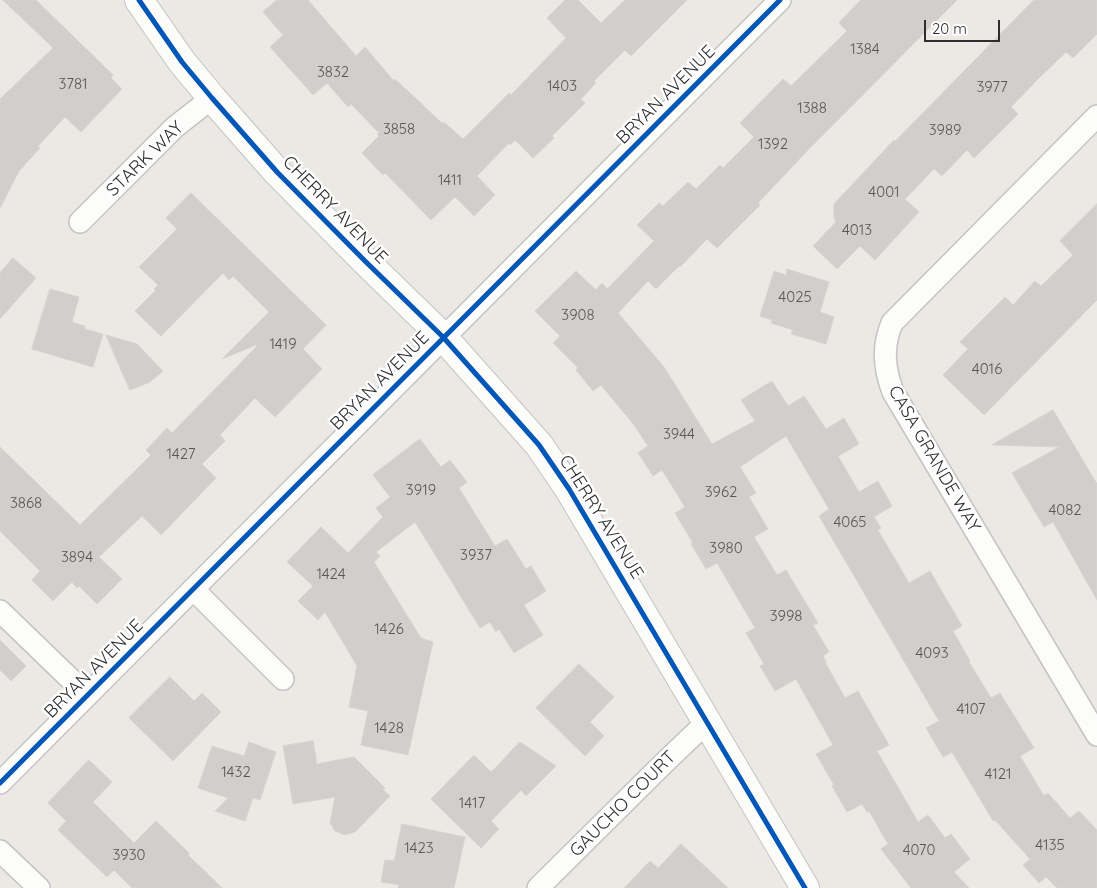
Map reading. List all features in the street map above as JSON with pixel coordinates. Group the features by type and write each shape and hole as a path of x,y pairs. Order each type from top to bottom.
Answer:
{"street":[{"name":"CHERRY AVENUE","path":"138,0 182,62 277,172 443,337 540,445 569,489 805,888"},
{"name":"BRYAN AVENUE","path":"0,783 780,0"},
{"name":"STARK WAY","path":"80,222 175,127 212,98"},
{"name":"CASA GRANDE WAY","path":"1097,116 892,323 887,335 884,357 886,375 893,392 1097,735"},
{"path":"194,589 283,679"},
{"path":"0,611 87,695"},
{"name":"GAUCHO COURT","path":"538,888 708,722"},
{"path":"0,851 39,888"}],"building":[{"path":"3,0 36,0 113,75 111,78 122,89 81,132 65,117 38,146 40,148 19,171 0,208 0,99 53,48"},
{"path":"277,0 308,0 356,56 365,47 394,81 395,79 443,124 444,122 463,139 509,93 511,95 566,38 547,18 565,0 578,0 601,23 625,0 687,0 631,56 625,50 594,81 596,83 581,99 585,103 552,136 554,138 533,158 515,140 510,145 509,143 477,176 495,195 474,216 455,197 431,220 385,173 383,175 362,153 379,136 377,134 379,133 351,104 348,107 327,83 313,95 270,47 283,35 263,12"},
{"path":"861,0 957,0 807,151 758,203 760,205 717,248 707,239 656,289 648,281 618,313 664,367 712,444 755,421 741,400 772,381 788,406 804,396 826,429 844,418 859,444 838,456 859,492 878,481 892,506 874,517 881,528 878,530 909,583 930,571 962,626 953,631 969,662 991,698 1000,693 1034,748 1020,756 1044,796 1048,793 1070,818 1079,811 1097,830 1097,888 1057,888 1046,877 1039,883 1023,865 1030,859 995,820 993,821 952,752 943,757 926,728 939,721 819,516 829,509 786,436 740,467 756,493 749,497 768,529 754,537 777,575 786,570 818,623 813,625 829,652 823,656 825,662 845,698 858,691 889,745 877,751 918,822 928,815 945,838 951,834 970,859 954,872 969,888 911,888 881,849 888,844 869,811 867,812 862,804 847,812 832,786 834,785 816,754 833,745 796,679 775,691 760,666 764,664 746,633 755,628 717,563 706,569 691,544 693,543 675,513 685,507 662,470 653,476 638,453 648,446 634,425 601,385 593,391 576,370 578,368 553,343 560,336 535,311 576,271 596,290 602,283 607,289 654,241 637,225 659,203 663,206 688,182 696,189 720,165 723,168 754,137 740,123 783,79 791,86 847,31 839,23"},
{"path":"1034,0 1097,0 1097,34 1073,58 1066,52 1038,79 1011,107 1018,114 974,158 967,150 942,176 934,169 905,199 919,212 875,260 860,246 837,269 813,246 836,222 834,218 834,204 894,140"},
{"path":"191,193 326,325 303,349 322,369 275,417 255,398 220,435 225,441 202,464 216,478 161,535 142,516 99,557 122,579 97,604 79,586 77,588 72,582 53,601 32,580 40,571 0,531 0,447 80,525 151,455 146,450 167,428 172,433 257,346 222,359 269,312 233,276 229,280 223,273 161,336 135,311 156,290 154,289 158,285 139,267 177,229 166,218"},
{"path":"1097,204 1097,300 984,415 943,375 968,349 960,342 1005,297 1013,305 1035,281 1041,286 1073,255 1060,241"},
{"path":"13,258 36,278 0,319 0,273"},
{"path":"787,269 829,282 820,312 834,317 826,344 791,334 793,330 771,323 772,320 760,316 774,271 786,275"},
{"path":"50,289 79,297 72,322 85,326 85,329 103,334 93,367 32,349"},
{"path":"106,335 137,344 163,371 150,382 130,390"},
{"path":"1053,410 1097,484 1097,600 1053,522 1044,527 1012,473 1059,447 992,445"},
{"path":"420,439 441,467 450,460 467,482 459,488 495,546 507,539 526,569 531,566 546,591 524,605 543,635 514,653 499,629 496,632 490,622 480,628 415,522 376,552 380,556 374,562 421,638 433,642 408,755 361,745 368,711 349,707 357,666 325,612 318,620 298,601 313,586 287,562 321,527 348,553 383,517 376,508 390,497 373,475"},
{"path":"0,640 26,666 11,681 0,670"},
{"path":"579,664 614,697 590,722 604,736 585,756 536,708"},
{"path":"170,677 194,701 202,693 221,712 173,761 129,718"},
{"path":"313,741 317,764 354,757 385,788 383,790 390,796 355,832 345,835 335,831 330,823 335,797 293,804 283,746"},
{"path":"249,742 276,752 260,800 253,798 245,821 215,811 228,798 198,788 212,746 244,756"},
{"path":"520,742 556,766 526,796 521,790 491,821 499,829 481,848 431,799 474,755 491,772"},
{"path":"89,760 112,782 93,802 134,843 156,821 222,888 132,888 114,870 107,877 58,830 66,821 48,803"},
{"path":"402,824 465,837 454,888 398,888 399,885 381,882 385,860 394,861"},
{"path":"681,844 728,888 624,888 650,861 658,868"}],"cycle path":[{"path":"139,0 182,62 277,172 443,337 539,445 569,489 805,888"},
{"path":"0,783 780,0"}]}
